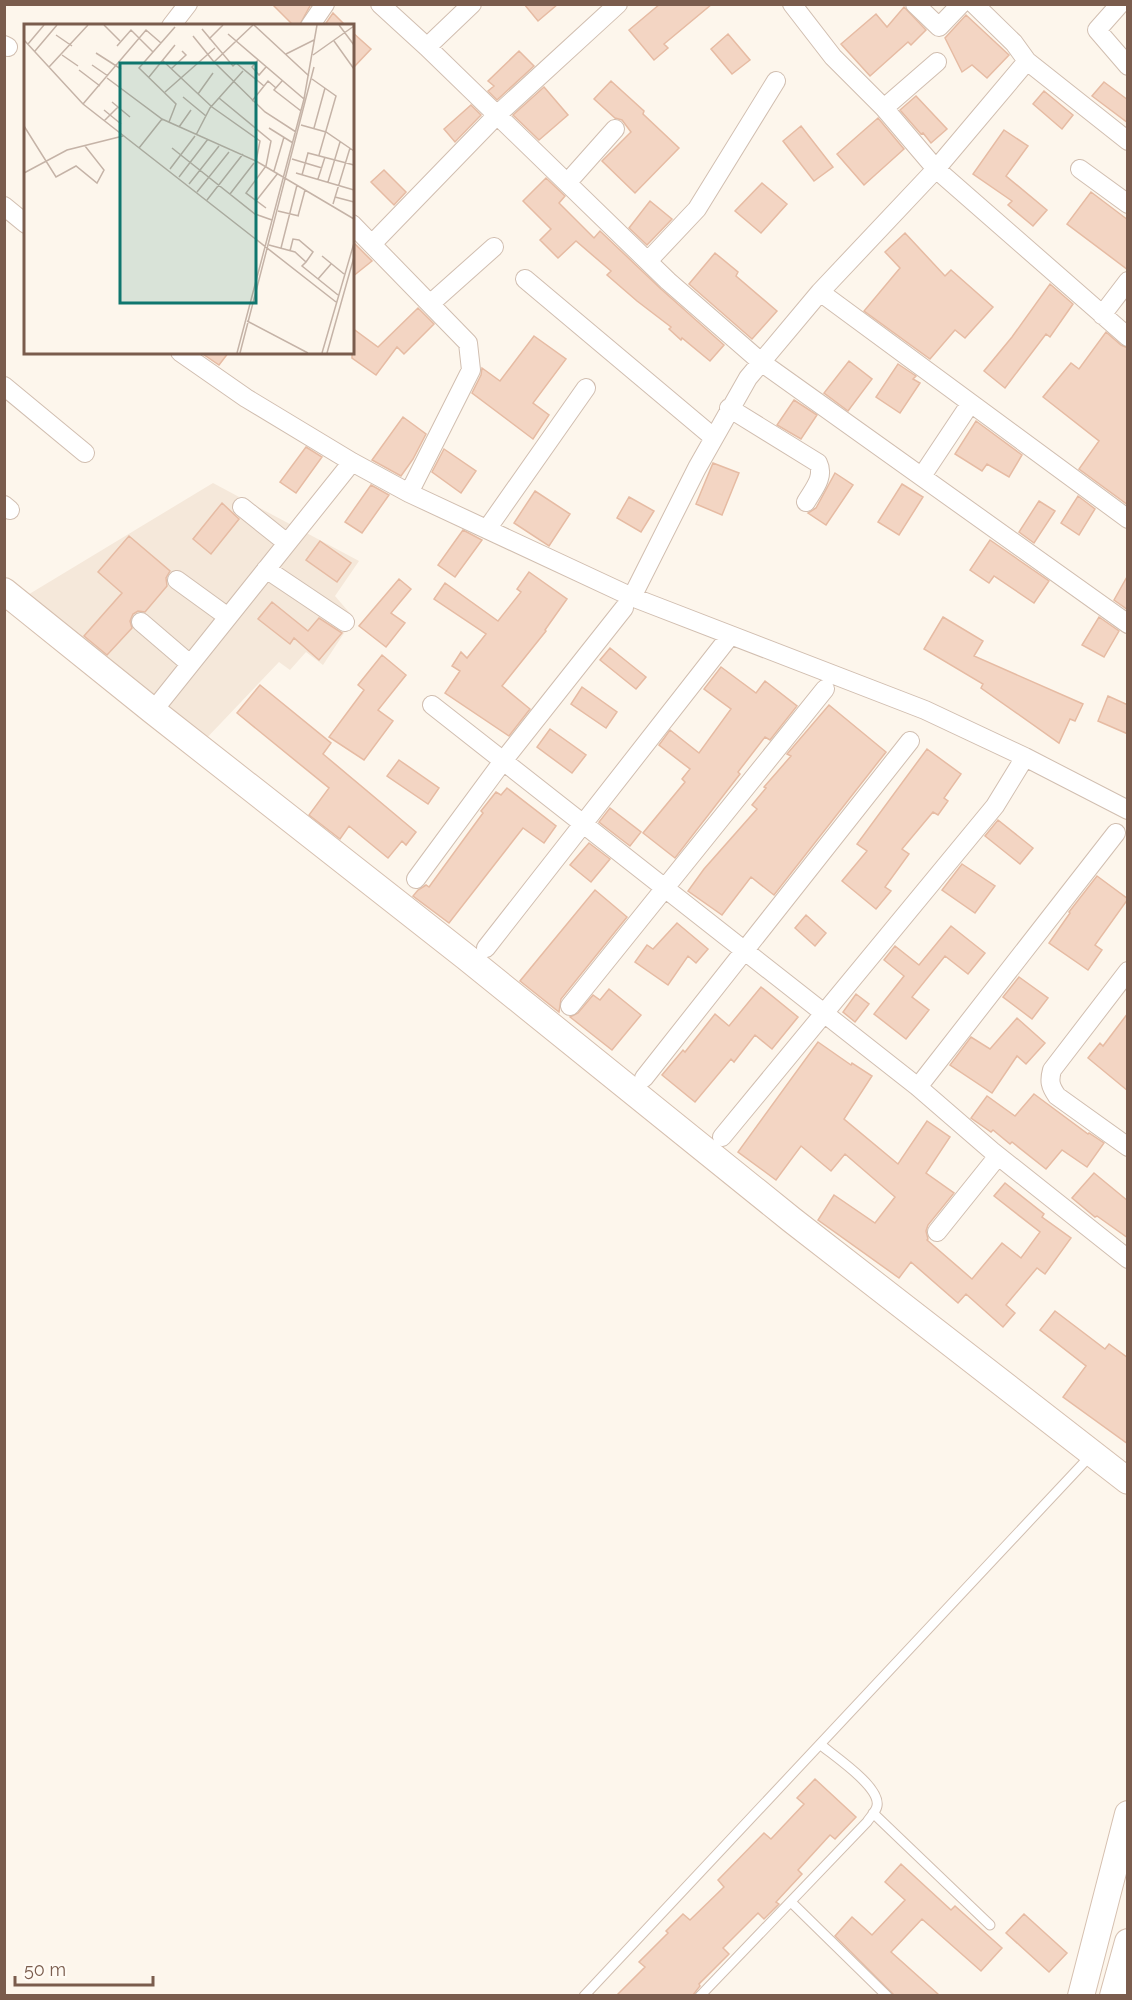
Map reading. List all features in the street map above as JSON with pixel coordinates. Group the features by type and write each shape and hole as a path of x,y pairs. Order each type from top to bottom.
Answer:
{"street":[{"path":"173,24 188,4"},
{"path":"311,24 325,4"},
{"path":"380,4 427,46 648,261 761,362 1128,624"},
{"path":"427,46 472,4"},
{"path":"372,244 496,115 618,4"},
{"path":"792,4 833,57 884,108 936,169 1128,337"},
{"path":"915,4 939,27 961,4"},
{"path":"974,4 1014,43 1027,61 1128,141"},
{"path":"1120,4 1097,30 1128,66"},
{"path":"416,879 503,761 628,603 713,437 748,378 820,292 936,169 1027,61"},
{"path":"884,108 937,62"},
{"path":"648,261 697,209 776,81"},
{"path":"567,183 615,129"},
{"path":"1080,169 1128,204"},
{"path":"4,206 24,220"},
{"path":"354,226 468,343 471,370 409,493"},
{"path":"430,304 494,247"},
{"path":"525,279 713,437"},
{"path":"1102,315 1128,281"},
{"path":"820,292 1128,519"},
{"path":"183,354 246,398 352,462 628,603 730,636 925,710 1025,757 1128,810"},
{"path":"4,386 85,453"},
{"path":"487,529 586,388"},
{"path":"922,476 970,404"},
{"path":"729,408 818,463 821,469 820,477 807,502"},
{"path":"153,711 352,462"},
{"path":"242,507 287,543"},
{"path":"266,569 345,622"},
{"path":"177,580 228,617"},
{"path":"11,602 443,938 792,1220 1128,1480"},
{"path":"141,622 190,664"},
{"path":"486,948 730,636"},
{"path":"570,1006 825,689"},
{"path":"432,705 918,1087 998,1156 1128,1259"},
{"path":"644,1078 910,741"},
{"path":"722,1137 995,806 1025,757"},
{"path":"918,1087 1116,833"},
{"path":"1128,971 1052,1070 1049,1080 1057,1096 1128,1146"},
{"path":"937,1232 998,1156"},
{"path":"1081,1995 1128,1814"},
{"path":"1113,1995 1128,1942"}],"lane":[{"path":"584,1995 1092,1454"},
{"path":"700,1995 867,1822 877,1805 876,1796 868,1784 821,1745"},
{"path":"873,1813 990,1925"},
{"path":"791,1902 887,1995"}],"shaded area":[{"path":"213,483 359,561 335,596 354,618 323,665 306,652 290,670 279,662 201,744 26,596"}],"building":[{"path":"272,4 311,4 300,24 292,24"},
{"path":"524,4 558,4 538,21"},
{"path":"660,4 712,4 664,44 668,48 654,60 629,30"},
{"path":"904,7 926,30 911,45 908,42 870,76 841,44 876,14 887,27"},
{"path":"333,13 344,24 325,24"},
{"path":"966,15 1009,55 987,78 972,65 962,72 945,38"},
{"path":"354,34 371,49 354,67"},
{"path":"728,34 750,60 732,74 711,49"},
{"path":"519,51 534,66 497,100 488,91 494,86 488,81"},
{"path":"611,81 679,148 635,193 602,161 631,132 622,120 615,118 594,99"},
{"path":"1104,82 1128,100 1128,123 1092,96"},
{"path":"544,87 568,115 539,140 513,115"},
{"path":"1044,91 1073,115 1062,129 1033,104"},
{"path":"916,96 947,129 931,143 900,110"},
{"path":"471,105 481,115 455,142 444,129"},
{"path":"878,118 904,149 864,185 837,154"},
{"path":"801,126 833,167 814,181 783,141"},
{"path":"1004,130 1028,146 1006,176 1047,210 1033,226 1008,205 1012,201 973,174"},
{"path":"384,170 406,192 394,205 371,182"},
{"path":"546,178 565,196 559,203 594,238 600,231 724,345 710,361 682,338 681,340 669,329 671,327 607,275 611,271 576,241 558,258 540,240 551,229 523,201"},
{"path":"762,183 787,204 761,233 735,211"},
{"path":"1091,192 1128,220 1128,270 1067,224"},
{"path":"650,201 672,219 647,245 629,228"},
{"path":"905,233 945,276 951,270 993,307 965,338 955,330 930,359 864,311 900,268 885,252"},
{"path":"354,243 372,261 354,275"},
{"path":"715,253 738,272 736,276 777,311 752,339 689,284"},
{"path":"1050,284 1073,304 1050,337 1046,334 1005,388 984,371"},
{"path":"418,308 434,324 404,354 397,347 376,375 352,358 354,329 378,347"},
{"path":"1106,332 1128,348 1128,505 1079,469 1099,441 1043,397 1071,363 1079,369"},
{"path":"534,336 566,359 533,403 549,415 533,439 472,393 482,368 500,381"},
{"path":"203,354 227,354 219,365"},
{"path":"849,361 872,379 848,411 824,393"},
{"path":"898,364 916,376 913,379 920,383 900,413 876,397"},
{"path":"794,400 817,415 801,439 777,425"},
{"path":"403,417 426,434 401,476 372,460"},
{"path":"976,421 1022,455 1009,477 987,464 982,471 955,454"},
{"path":"306,447 322,457 296,493 280,482"},
{"path":"444,449 476,471 461,493 432,472"},
{"path":"713,463 739,473 722,515 696,504"},
{"path":"835,473 853,485 826,525 808,513 816,508"},
{"path":"902,484 923,497 899,535 878,522"},
{"path":"371,485 389,495 362,533 345,522"},
{"path":"535,491 570,514 549,546 514,523"},
{"path":"1078,496 1095,509 1079,535 1061,523"},
{"path":"629,497 654,511 641,532 617,518"},
{"path":"1039,501 1055,511 1034,543 1019,532"},
{"path":"222,503 239,519 211,554 193,539"},
{"path":"463,530 482,540 455,577 438,565"},
{"path":"129,536 170,571 166,578 167,586 145,612 138,611 133,614 130,621 132,628 107,655 84,636 122,593 98,572"},
{"path":"990,540 1049,581 1034,603 994,576 989,583 970,570"},
{"path":"320,541 351,563 337,582 306,560"},
{"path":"529,572 567,599 546,631 502,686 530,709 509,736 445,693 460,671 452,666 461,652 467,658 486,634 434,599 445,583 498,621 521,592 517,589"},
{"path":"1128,575 1128,610 1114,600"},
{"path":"399,579 411,589 391,613 405,623 386,647 359,626"},
{"path":"272,602 308,631 319,618 342,633 319,660 294,638 290,644 258,619"},
{"path":"943,617 983,641 974,656 1083,704 1075,721 1070,719 1059,743 981,688 983,684 924,649"},
{"path":"1099,617 1119,631 1104,657 1082,645"},
{"path":"610,648 646,677 636,689 600,660"},
{"path":"382,655 406,675 378,710 393,721 364,760 329,737 364,690 358,685"},
{"path":"721,667 756,693 765,681 797,706 770,740 765,737 738,772 740,774 675,858 643,833 685,782 682,779 690,769 659,745 670,730 699,753 731,709 704,689"},
{"path":"260,685 331,743 323,754 416,832 406,845 402,841 388,858 349,826 340,839 309,815 329,788 237,713"},
{"path":"582,687 617,712 606,728 571,704"},
{"path":"1108,696 1128,705 1128,734 1098,721"},
{"path":"829,705 886,752 774,895 751,877 722,915 688,891 704,869 757,809 752,805 766,788 764,787 791,756 787,754"},
{"path":"550,729 586,755 572,773 537,747"},
{"path":"927,749 961,774 944,798 948,801 938,815 933,812 902,849 909,854 885,887 891,891 876,909 842,881 867,851 857,844"},
{"path":"399,760 439,788 428,804 387,776"},
{"path":"507,788 556,826 544,843 523,828 449,923 413,896 426,885 429,887 483,813 481,811 496,792 501,795"},
{"path":"610,808 641,832 630,846 599,822"},
{"path":"998,820 1033,848 1020,864 985,836"},
{"path":"589,843 610,859 591,882 570,865"},
{"path":"962,864 995,886 975,913 942,890"},
{"path":"1097,876 1128,899 1095,945 1102,950 1088,970 1049,943"},
{"path":"595,890 627,917 561,999 559,1012 520,981"},
{"path":"806,915 826,933 815,946 795,928"},
{"path":"677,923 708,949 696,963 688,956 668,985 635,962 647,945 653,949"},
{"path":"951,926 985,953 968,974 945,956 912,997 929,1010 906,1039 874,1014 904,976 884,960 895,946 919,965"},
{"path":"1019,977 1048,998 1032,1019 1003,997"},
{"path":"761,987 798,1017 772,1049 755,1035 734,1062 731,1059 695,1102 662,1075 683,1050 685,1052 715,1014 729,1026"},
{"path":"609,989 641,1015 612,1050 570,1017 578,1013 593,995 600,1000"},
{"path":"856,994 869,1004 855,1022 843,1012"},
{"path":"1128,1013 1128,1091 1088,1058 1100,1043 1103,1046"},
{"path":"1017,1018 1045,1043 1026,1064 1017,1056 992,1093 950,1065 971,1037 990,1049"},
{"path":"818,1042 851,1065 852,1063 872,1076 844,1119 898,1164 927,1121 950,1137 926,1173 954,1193 928,1225 927,1240 972,1279 1002,1243 1021,1258 1040,1232 994,1196 1005,1183 1044,1214 1042,1217 1071,1238 1045,1274 1037,1268 1006,1305 1015,1313 1003,1327 966,1294 958,1303 911,1262 899,1278 818,1220 834,1195 875,1223 895,1197 845,1154 831,1171 801,1146 776,1180 738,1152"},
{"path":"1034,1094 1088,1134 1104,1143 1087,1167 1062,1150 1046,1169 1012,1142 1010,1144 993,1130 991,1132 971,1118 987,1096 1015,1116"},
{"path":"1094,1173 1128,1201 1128,1238 1097,1216 1095,1217 1072,1198"},
{"path":"1055,1311 1105,1349 1109,1344 1128,1358 1128,1444 1063,1397 1086,1366 1040,1330"},
{"path":"815,1779 856,1817 835,1839 830,1835 798,1870 802,1874 776,1902 779,1904 764,1919 758,1913 723,1948 729,1954 699,1984 700,1986 693,1995 617,1995 645,1967 639,1962 668,1933 666,1931 683,1914 690,1920 724,1887 718,1880 764,1833 771,1839 804,1804 797,1798"},
{"path":"901,1864 951,1910 955,1906 1002,1948 981,1971 922,1919 891,1952 939,1995 894,1995 835,1936 852,1917 872,1935 905,1900 885,1882"},
{"path":"1024,1914 1067,1953 1049,1972 1006,1933"}]}
